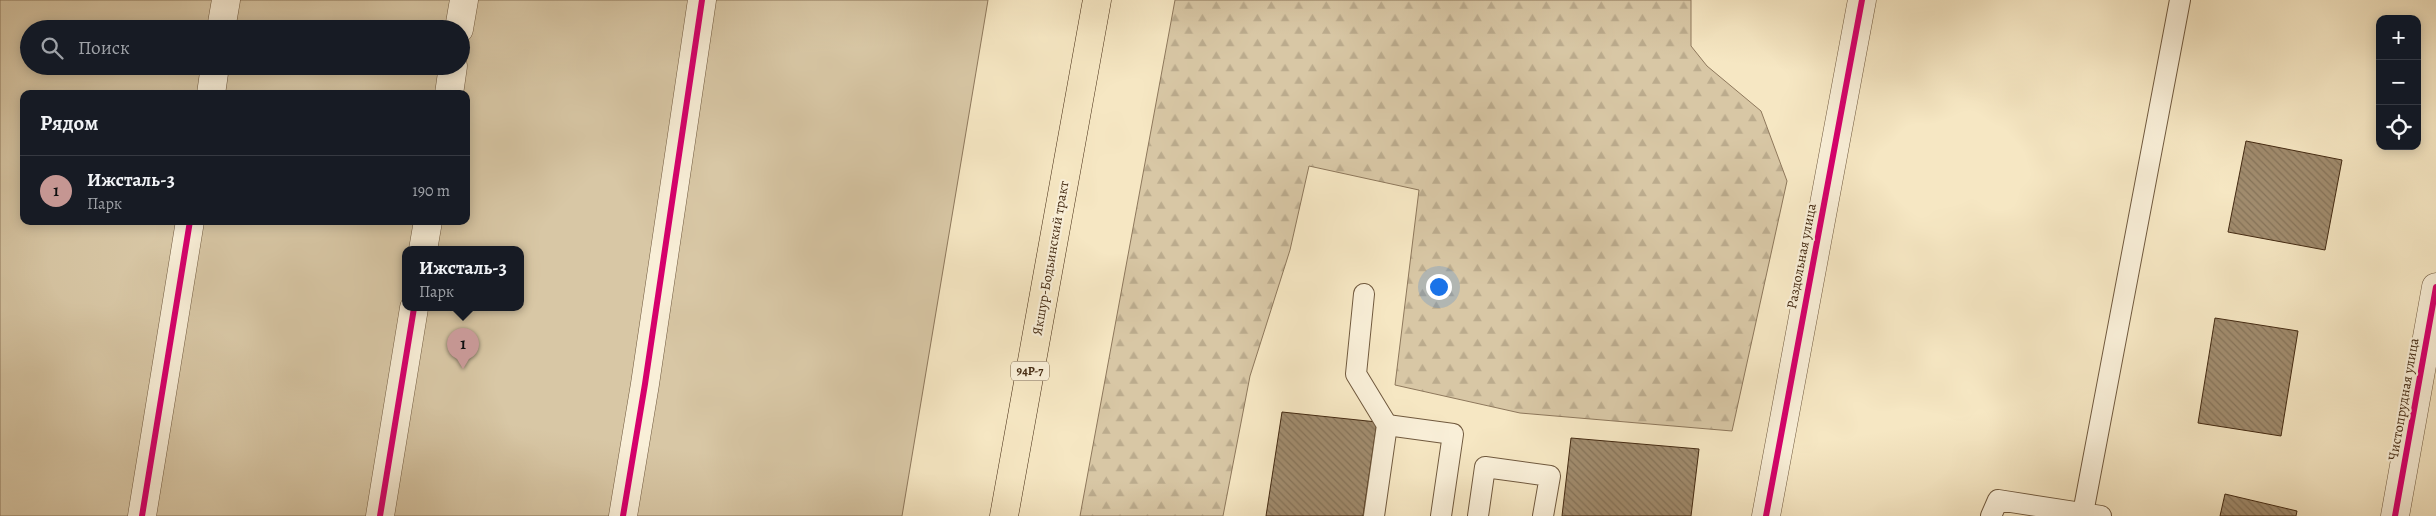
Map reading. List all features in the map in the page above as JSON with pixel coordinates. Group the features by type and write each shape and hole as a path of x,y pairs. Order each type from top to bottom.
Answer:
{"main road":[{"name":"Якшур-Бодьинский тракт","path":"1004,516 1097,0"}],"street":[{"path":"223,20 226,0"},
{"path":"461,20 464,0"},
{"path":"623,516 645,384 702,0"},
{"name":"Раздольная улица","path":"1766,516 1862,0"},
{"path":"212,90 214,75"},
{"path":"449,90 451,75"},
{"path":"142,516 189,225"},
{"path":"424,246 427,225"},
{"name":"Чистопрудная улица","path":"2395,516 2436,287"},
{"path":"380,516 414,311"}],"lane":[{"path":"1991,516 1998,500 2092,515 2180,0"},
{"path":"1364,294 1356,374 1387,425 1374,516"},
{"path":"1387,425 1454,434 1441,516"},
{"path":"1478,516 1485,467 1550,476 1543,516"}],"green space":[{"path":"0,0 988,0 902,516 0,516"},
{"path":"1175,0 1691,0 1691,46 1707,66 1761,111 1787,181 1732,431 1520,413 1395,385 1419,190 1309,166 1290,250 1250,376 1223,516 1080,516"}],"building":[{"path":"2246,141 2342,160 2325,250 2228,232"},
{"path":"2215,318 2298,331 2281,436 2198,423"},
{"path":"1282,412 1377,422 1363,516 1266,516"},
{"path":"1571,438 1699,449 1691,516 1562,516"},
{"path":"2225,494 2297,511 2296,516 2220,516"}],"cycle path":[{"path":"623,516 645,384 702,0"},
{"path":"1766,516 1862,0"},
{"path":"142,516 189,225"},
{"path":"2395,516 2436,287"},
{"path":"380,516 414,311"}],"place":[{"name":"Ижсталь-3","path":"463,369"}]}
